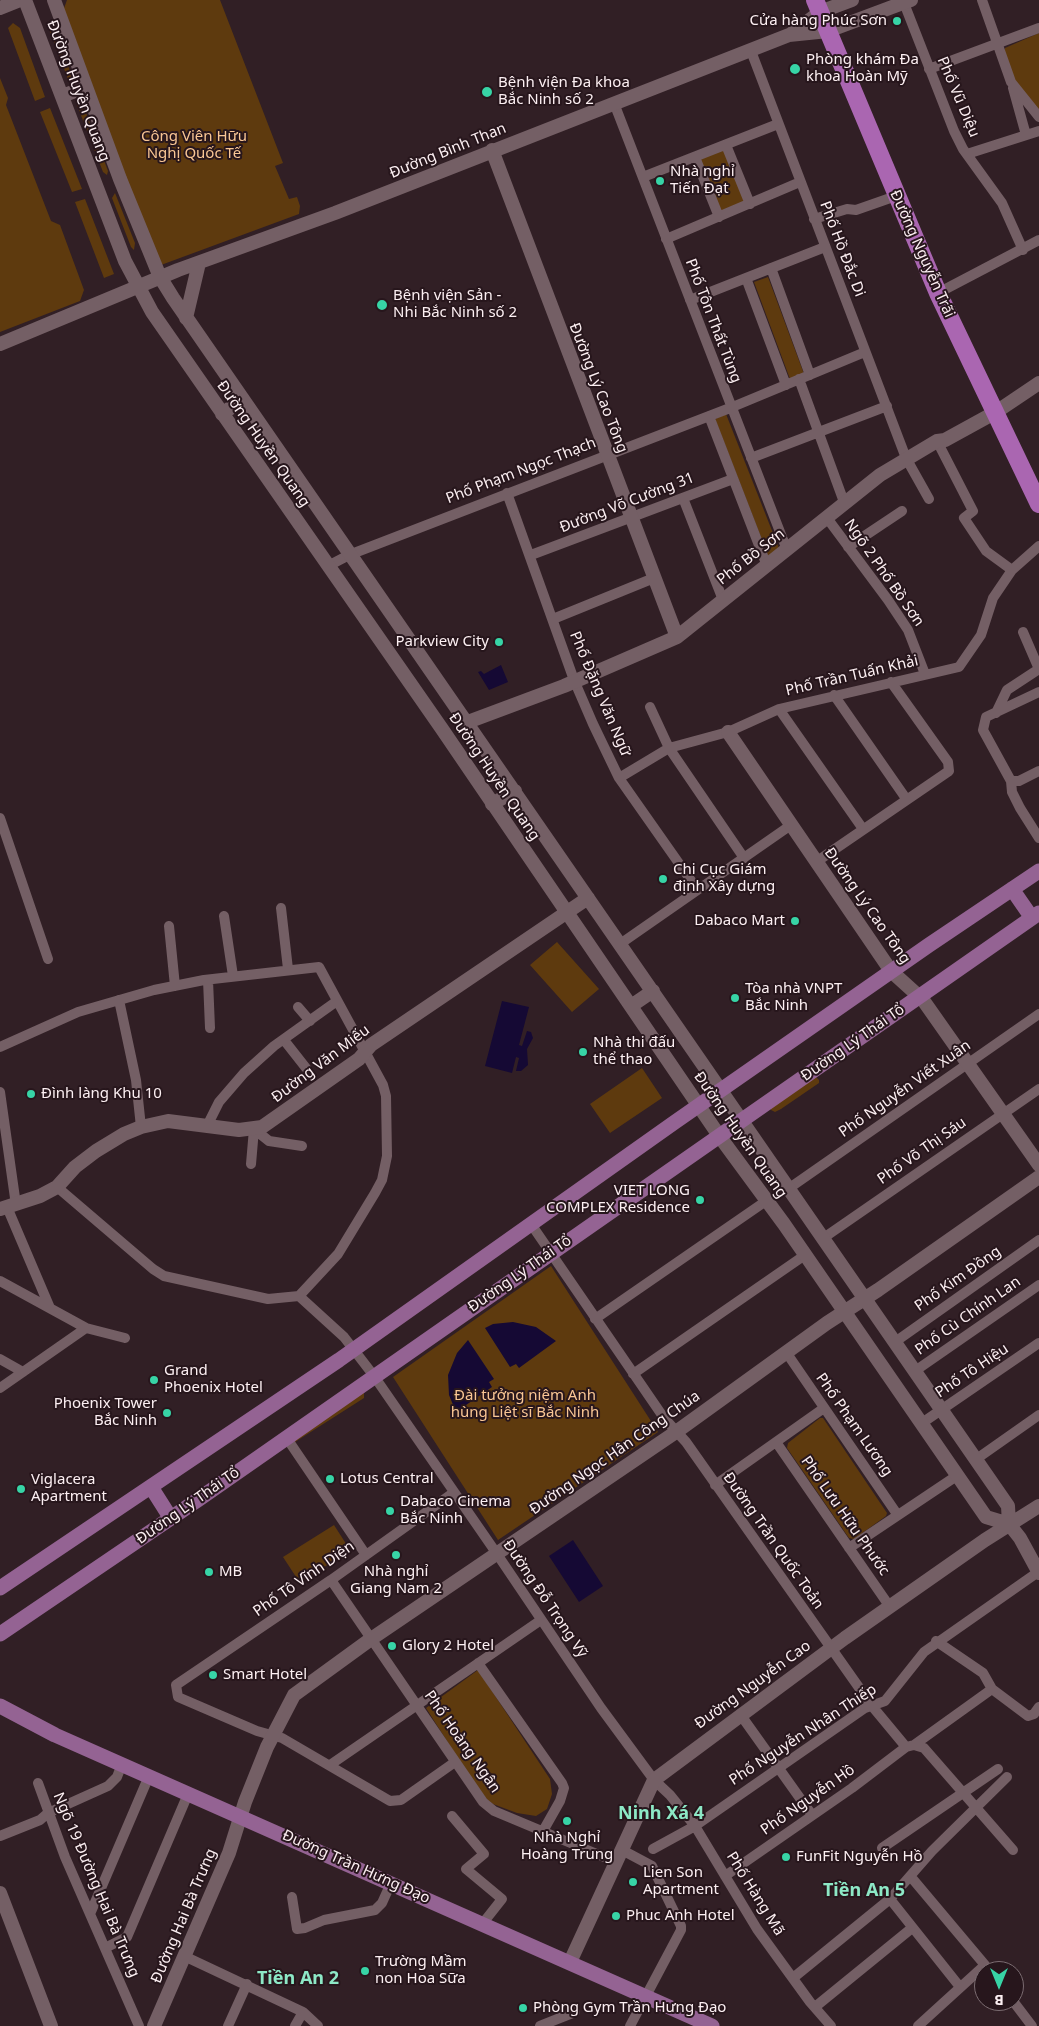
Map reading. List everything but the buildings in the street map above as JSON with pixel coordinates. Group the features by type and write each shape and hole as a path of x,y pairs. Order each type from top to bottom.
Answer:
{"highway":[{"name":"Đường Nguyễn Trãi","path":"817,6 938,293 1039,504"}],"main road":[{"path":"0,1588 353,1350 891,971 1039,871"},
{"path":"1012,889 1035,916"},
{"name":"Đường Lý Thái Tổ","path":"0,1634 742,1122 1035,916"},
{"path":"150,1488 170,1517"},
{"name":"Đường Trần Hưng Đạo","path":"0,1706 19,1718 188,1794 712,2026"}],"street":[{"path":"0,8 20,0"},
{"name":"Đường Huyền Quang","path":"25,0 125,261 152,312 442,729 720,1137 784,1224 843,1312 958,1474 987,1519 1009,1524"},
{"name":"Đường Huyền Quang","path":"54,0 120,180 160,277 297,480 515,791 822,1239 1008,1506 1009,1524 1020,1538 1039,1572"},
{"path":"790,35 817,6 852,0"},
{"path":"982,0 1011,82 1026,135"},
{"name":"Đường Bình Than","path":"0,344 160,277 335,213 790,35 828,31 908,1"},
{"name":"Phố Vũ Diệu","path":"908,1 929,69 954,131 967,154 1002,203 1023,250"},
{"path":"929,69 1039,28"},
{"name":"Phố Hồ Đắc Di","path":"751,51 906,458 929,499"},
{"path":"1011,82 1039,117"},
{"path":"62,96 86,87"},
{"name":"Phố Tôn Thất Tùng","path":"614,103 730,408 787,550"},
{"path":"643,177 778,124"},
{"path":"967,154 1039,131"},
{"path":"726,145 750,204"},
{"name":"Đường Lý Cao Tông","path":"492,150 676,637"},
{"path":"695,157 719,216"},
{"path":"98,188 120,180"},
{"path":"666,239 800,182"},
{"path":"814,219 847,209 856,210 896,196"},
{"path":"938,293 1039,240"},
{"path":"690,300 825,247"},
{"path":"186,318 199,263"},
{"path":"770,268 810,375"},
{"path":"746,278 786,385"},
{"name":"Phố Phạm Ngọc Thạch","path":"328,566 349,555 606,454 730,408 865,352"},
{"path":"799,379 844,502"},
{"name":"Phố Bồ Sơn","path":"442,729 463,719 564,686 676,637 827,518 844,502 906,458 996,412 1039,383"},
{"path":"222,414 243,399"},
{"path":"751,458 887,406"},
{"path":"709,416 767,566"},
{"path":"937,441 973,511 964,518 986,551 1012,570"},
{"name":"Đường Võ Cường 31","path":"531,555 733,479"},
{"path":"277,494 297,480"},
{"name":"Phố Đặng Văn Ngữ","path":"507,493 531,555 574,680 620,778 698,889"},
{"path":"683,498 723,600"},
{"path":"848,547 902,511"},
{"name":"Ngõ 2 Phố Bồ Sơn","path":"827,518 908,630 925,674"},
{"name":"Phố Trần Tuấn Khải","path":"620,778 670,748 728,732 779,708 925,674 947,672 959,667 981,635 993,598 1012,570 1039,546"},
{"path":"553,619 654,578"},
{"path":"996,713 1007,690 1039,669 1023,632"},
{"path":"385,649 405,636"},
{"path":"816,862 947,774 950,768 891,682"},
{"path":"1039,692 984,720 983,730 1010,781 1017,801 1039,838"},
{"path":"834,695 907,800"},
{"path":"650,707 670,748 744,858"},
{"path":"779,708 863,829"},
{"name":"Đường Lý Cao Tông","path":"728,732 891,971 919,997 1004,1113 1039,1165"},
{"path":"1010,781 1019,781 1039,771"},
{"path":"492,804 515,791"},
{"path":"0,818 48,959"},
{"path":"620,944 791,825"},
{"name":"Đường Văn Miếu","path":"8,1207 57,1187 75,1167 96,1151 124,1134 141,1127 168,1121 182,1121 239,1130 254,1129 275,1119 365,1053 371,1045 588,898"},
{"path":"281,908 288,970"},
{"path":"224,916 233,976"},
{"path":"169,926 175,986"},
{"path":"0,1047 78,1012 119,1000 208,980 319,967 365,1053 374,1066 386,1096 387,1156 385,1168 375,1193 338,1254 299,1296 268,1299 164,1276 152,1269 57,1187"},
{"path":"208,980 210,1028"},
{"path":"631,1006 653,991"},
{"path":"119,1000 136,1080 141,1127"},
{"path":"207,1126 220,1102 244,1073 284,1040 337,1001"},
{"path":"298,1007 310,1021"},
{"name":"Phố Nguyễn Viết Xuân","path":"788,1189 1039,1014"},
{"path":"284,1040 306,1068"},
{"name":"Phố Võ Thị Sáu","path":"822,1239 1039,1089"},
{"path":"0,1092 8,1207 50,1308"},
{"path":"254,1129 269,1141 302,1146"},
{"path":"251,1164 254,1129"},
{"name":"Đường Ngọc Hân Công Chúa","path":"241,1817 273,1735 294,1694 371,1639 676,1432 786,1352 1039,1177"},
{"path":"595,1319 766,1201"},
{"path":"784,1224 803,1211"},
{"name":"Đường Trần Quốc Toản","path":"531,1224 633,1374 676,1432 686,1442 872,1706 910,1746 924,1748 975,1809 1013,1850"},
{"name":"Phố Kim Đồng","path":"895,1342 1039,1240"},
{"path":"633,1374 805,1255"},
{"path":"0,1281 86,1328 125,1338"},
{"name":"Phố Cù Chính Lan","path":"915,1371 1039,1285"},
{"name":"Đường Đỗ Trọng Vỹ","path":"299,1296 344,1337 374,1376 453,1493 498,1554 601,1708 654,1780"},
{"path":"0,1388 86,1328"},
{"name":"Phố Tô Hiệu","path":"922,1422 1039,1343"},
{"name":"Phố Phạm Lương","path":"786,1352 897,1514"},
{"path":"0,1359 23,1372"},
{"path":"715,1485 824,1408"},
{"path":"976,1460 1039,1415"},
{"path":"286,1437 366,1555"},
{"name":"Phố Lưu Hữu Phước","path":"776,1442 890,1607"},
{"path":"849,1548 958,1474"},
{"name":"Phố Tô Vĩnh Diện","path":"273,1735 256,1731 178,1697 176,1685 331,1580 453,1493"},
{"name":"Đường Nguyễn Cao","path":"570,1962 654,1780 831,1648 1009,1524 1039,1506"},
{"name":"Phố Nguyễn Nhân Thiếp","path":"653,1849 695,1826 872,1706 885,1701 920,1655 936,1641 1039,1572"},
{"name":"Phố Hoàng Ngân","path":"331,1580 483,1802 494,1810 543,1831 652,1866 681,1926 681,1930 646,1996"},
{"path":"330,1766 541,1620"},
{"path":"936,1641 983,1673 992,1689 1028,1716 1034,1714 1039,1707"},
{"path":"478,1664 564,1788 560,1801 543,1831"},
{"name":"Phố Nguyễn Hồ","path":"725,1876 992,1689"},
{"path":"740,1714 812,1815"},
{"path":"273,1735 282,1738 394,1802 401,1800 455,1762"},
{"path":"0,1836 40,1820 48,1813 108,1786 117,1777 122,1764"},
{"path":"882,1848 998,1769"},
{"path":"90,1914 149,1776"},
{"path":"793,1978 890,1899 932,1851 1007,1777"},
{"name":"Phố Hàng Mã","path":"654,1780 670,1795 695,1826 757,1929 831,2026"},
{"name":"Ngõ 19 Đường Hai Bà Trưng","path":"38,1783 65,1857 139,2026"},
{"path":"105,1948 127,1937 188,1794"},
{"path":"452,1816 484,1854 466,1869 502,1899 483,1923"},
{"name":"Đường Hai Bà Trưng","path":"154,2026 229,1853 241,1817"},
{"path":"911,1876 981,1961"},
{"path":"292,1897 297,1929 305,1928 324,1920 375,1910 382,1903 391,1883"},
{"path":"0,1894 51,2026"},
{"path":"890,1899 960,1988"},
{"path":"815,2007 912,1928"},
{"path":"184,1956 303,2012 318,2026"},
{"path":"918,2026 974,1978"},
{"path":"228,2026 247,1984"},
{"path":"630,2026 646,1996"},
{"path":"1021,2011 1032,2026"},
{"path":"296,2026 303,2012"},
{"path":"540,2026 575,2012"}],"green space":[{"name":"Công Viên Hữu Nghị Quốc Tế","path":"67,0 220,0 283,163 275,166 289,199 297,197 300,206 299,214 161,265 157,260 63,11"},
{"path":"13,23 20,28 45,97 35,101 8,28"},
{"path":"52,26 73,78 72,81 68,79 49,29"},
{"path":"1039,33 1039,111 1014,83 1004,55 1005,48"},
{"path":"0,78 8,98 6,105 51,221 60,225 84,290 80,301 0,332"},
{"path":"78,101 82,102 108,171 107,175 103,172 77,105"},
{"path":"50,108 82,189 72,192 40,112"},
{"path":"726,146 747,203 719,214 697,158"},
{"path":"115,193 135,243 134,250 131,247 112,198"},
{"path":"85,199 114,274 104,278 75,202"},
{"path":"768,277 804,374 790,379 754,282"},
{"path":"726,414 780,551 769,558 715,419"},
{"path":"557,942 599,989 572,1012 530,965"},
{"path":"642,1068 662,1098 610,1133 590,1104"},
{"path":"815,1076 819,1083 781,1109 775,1112 771,1110 771,1108"},
{"name":"Đài tưởng niệm Anh hùng Liệt sĩ Bắc Ninh","path":"551,1266 658,1432 498,1540 393,1377"},
{"path":"364,1392 364,1398 295,1442 294,1440"},
{"path":"820,1418 823,1418 887,1513 886,1516 854,1539 849,1538 787,1448 788,1443"},
{"path":"334,1525 350,1550 300,1583 283,1557"},
{"path":"478,1670 550,1779 552,1794 547,1809 536,1816 517,1813 493,1804 482,1796 426,1708"}],"shaded area":[{"path":"501,665 508,682 489,690 478,672 481,671 484,674"},
{"path":"502,1001 529,1007 519,1045 522,1046 527,1031 531,1032 533,1038 527,1049 528,1065 521,1071 516,1071 519,1058 516,1057 512,1073 485,1066"},
{"path":"513,1322 536,1327 556,1341 519,1368 516,1364 510,1367 485,1328 493,1324"},
{"path":"468,1340 494,1379 489,1382 492,1387 456,1412 449,1395 448,1375 457,1353"},
{"path":"573,1540 603,1586 579,1602 549,1556"}],"place":[{"name":"Cửa hàng Phúc Sơn","path":"897,21"},
{"name":"Phòng khám Đa khoa Hoàn Mỹ","path":"795,69"},
{"name":"Bệnh viện Đa khoa Bắc Ninh số 2","path":"487,92"},
{"name":"Nhà nghỉ Tiến Đạt","path":"660,181"},
{"name":"Bệnh viện Sản - Nhi Bắc Ninh số 2","path":"382,305"},
{"name":"Parkview City","path":"499,642"},
{"name":"Chi Cục Giám định Xây dựng","path":"663,879"},
{"name":"Dabaco Mart","path":"795,921"},
{"name":"Tòa nhà VNPT Bắc Ninh","path":"735,998"},
{"name":"Nhà thi đấu thể thao","path":"583,1052"},
{"name":"Đình làng Khu 10","path":"31,1094"},
{"name":"VIET LONG COMPLEX Residence","path":"700,1200"},
{"name":"Grand Phoenix Hotel","path":"154,1380"},
{"name":"Phoenix Tower Bắc Ninh","path":"167,1413"},
{"name":"Lotus Central","path":"330,1479"},
{"name":"Viglacera Apartment","path":"21,1489"},
{"name":"Dabaco Cinema Bắc Ninh","path":"390,1511"},
{"name":"Nhà nghỉ Giang Nam 2","path":"396,1555"},
{"name":"MB","path":"209,1572"},
{"name":"Glory 2 Hotel","path":"392,1646"},
{"name":"Smart Hotel","path":"213,1675"},
{"name":"Nhà Nghỉ Hoàng Trung","path":"567,1821"},
{"name":"FunFit Nguyễn Hồ","path":"786,1857"},
{"name":"Lien Son Apartment","path":"633,1882"},
{"name":"Phuc Anh Hotel","path":"616,1916"},
{"name":"Trường Mầm non Hoa Sữa","path":"365,1971"},
{"name":"Phòng Gym Trần Hưng Đạo","path":"523,2008"}],"district":[{"name":"Ninh Xá 4","path":"661,1814"},
{"name":"Tiền An 5","path":"864,1891"},
{"name":"Tiền An 2","path":"298,1979"}]}
